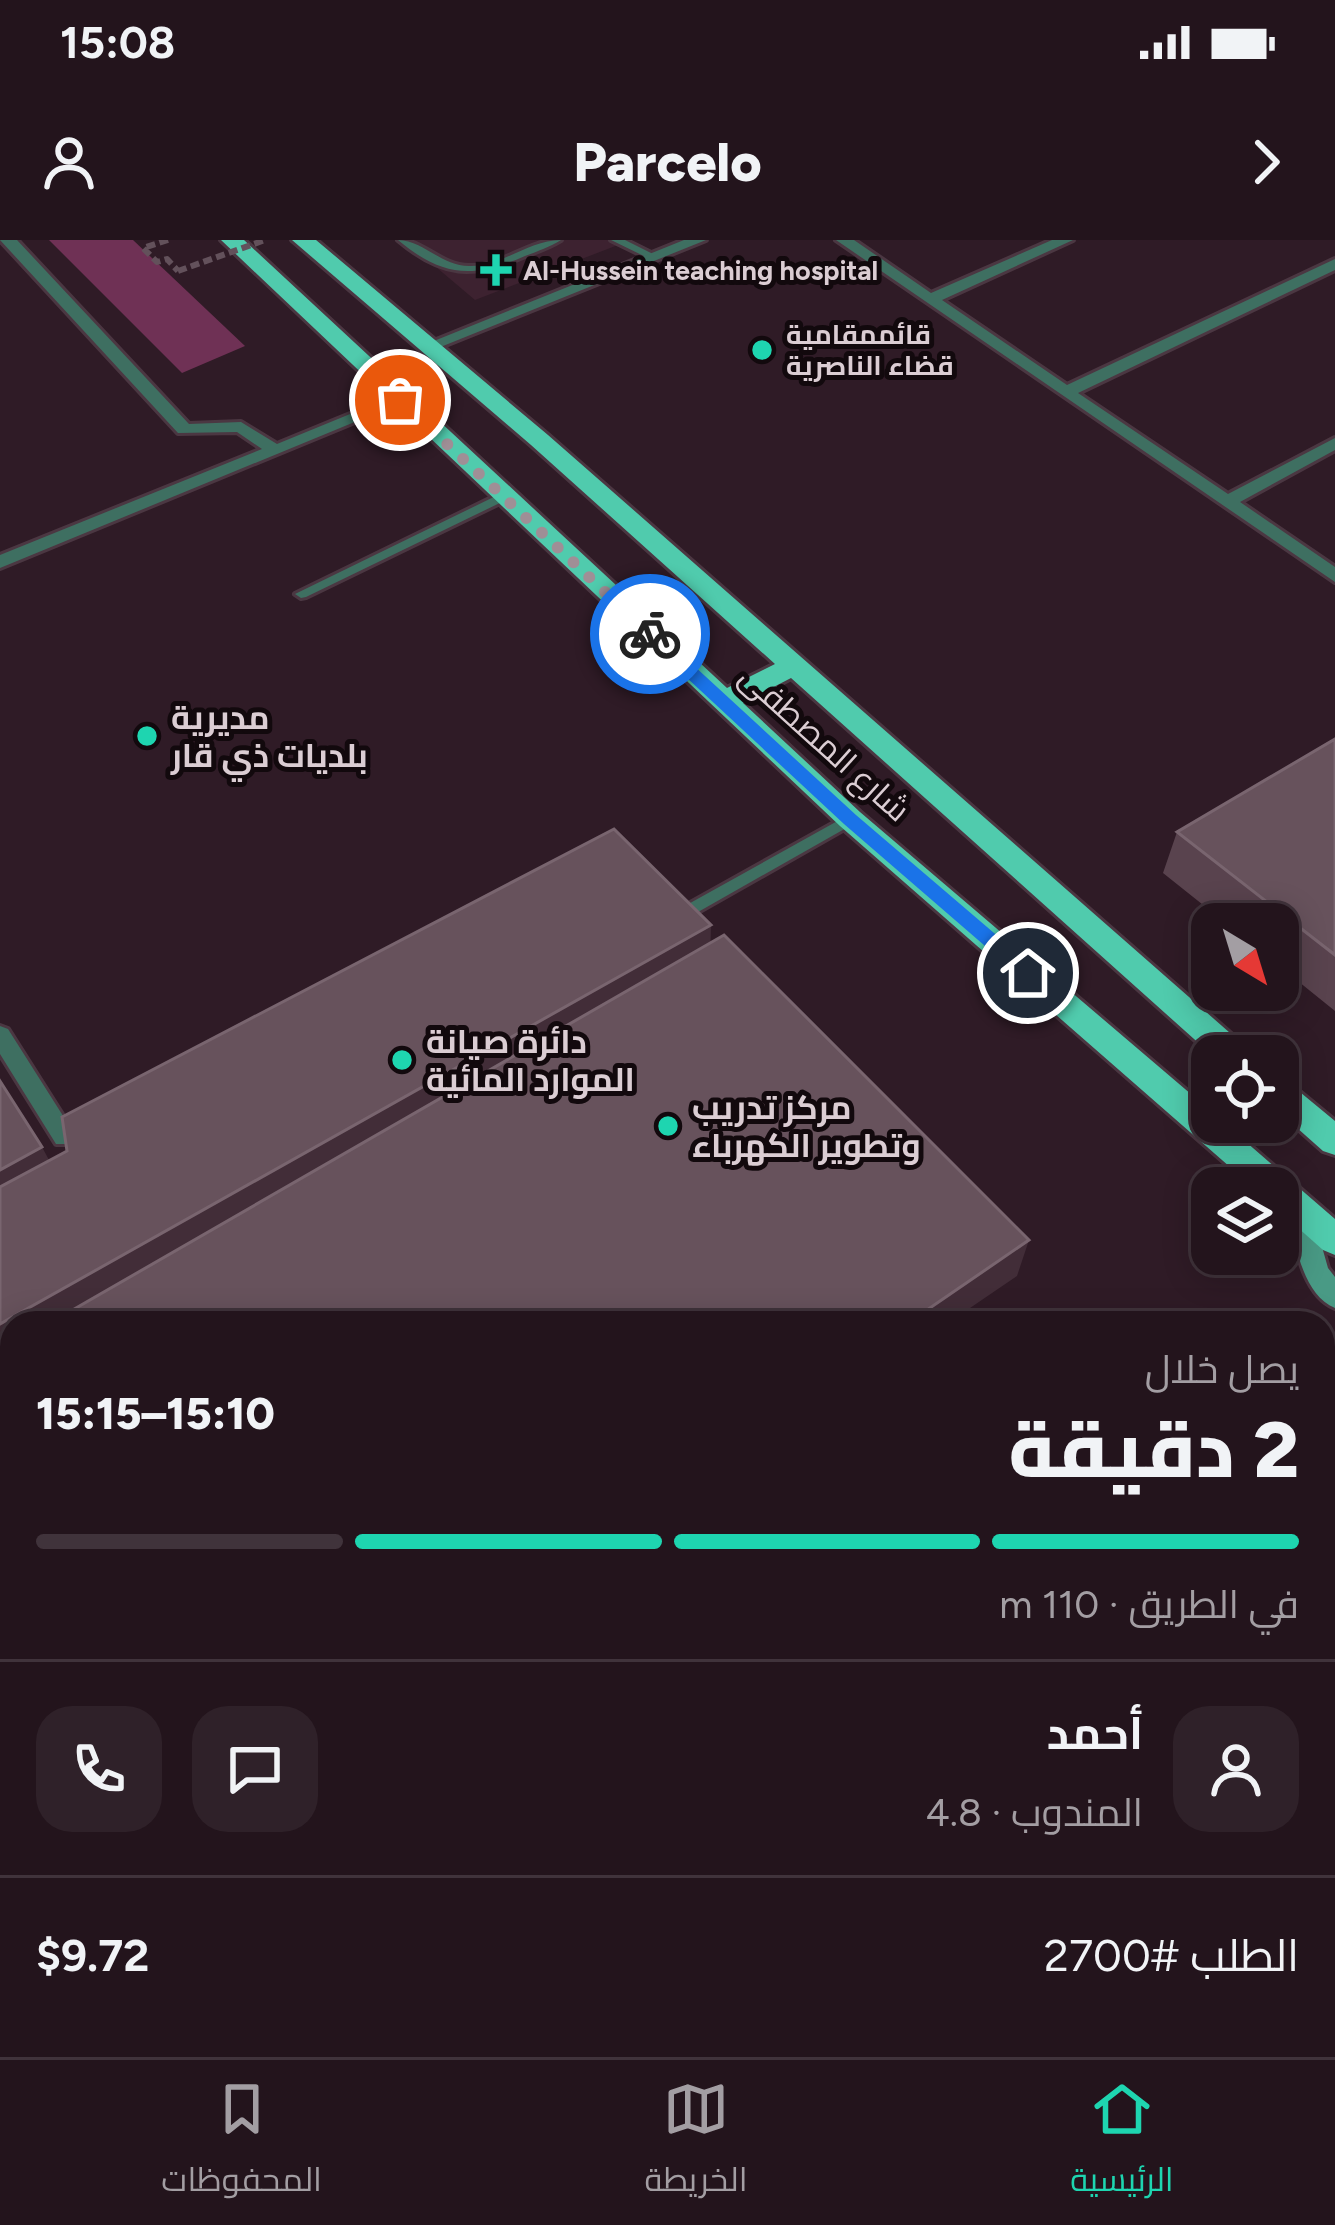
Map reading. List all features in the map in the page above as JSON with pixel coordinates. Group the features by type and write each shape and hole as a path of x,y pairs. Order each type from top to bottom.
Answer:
{"highway":[{"name":"شارع المصطفى","path":"232,240 850,819 1253,1167"},
{"name":"شارع المصطفى","path":"303,240 432,345 1068,914 1210,1035"},
{"path":"722,702 794,665"},
{"path":"1299,1110 1335,1141"},
{"name":"شارع المصطفى","path":"1299,1208 1335,1240"}],"main road":[{"path":"1299,1229 1317,1273 1335,1297"}],"street":[{"path":"8,240 184,428 241,427 276,451"},
{"path":"432,345 698,240"},
{"path":"844,240 1335,576"},
{"path":"930,299 1065,240"},
{"path":"1066,392 1335,264"},
{"path":"0,562 400,400"},
{"path":"1227,502 1335,443"},
{"path":"0,1035 64,1138"}],"lane":[{"path":"403,240 444,268 468,272 556,240"},
{"path":"616,240 654,257"},
{"path":"301,594 504,496"},
{"path":"675,918 850,819"}],"path":[{"path":"168,240 143,248 157,262 166,259 178,271 265,240"}],"shaded area":[{"path":"49,240 133,240 245,346 182,373"},
{"name":"Al-Hussein teaching hospital","path":"404,240 631,240 475,300"}],"building":[{"path":"1335,739 1335,955 1299,927 1299,903 1268,903 1177,832"},
{"name":"دائرة صيانة الموارد المائية","path":"614,829 711,925 23,1311 0,1311 0,1187 67,1151 62,1117"},
{"name":"مركز تدريب وتطوير الكهرباء","path":"724,935 1029,1240 925,1311 71,1311"},
{"path":"0,1081 42,1147 0,1170"}],"way so far":[{"path":"400,400 650,634"}],"place":[{"name":"Al-Hussein teaching hospital","path":"496,270"},
{"name":"قائممقامية قضاء الناصرية","path":"762,350"},
{"name":"مديرية بلديات ذي قار","path":"147,736"},
{"name":"دائرة صيانة الموارد المائية","path":"402,1060"},
{"name":"مركز تدريب وتطوير الكهرباء","path":"668,1126"}],"route":[{"path":"650,634 850,819 1028,973"}]}
